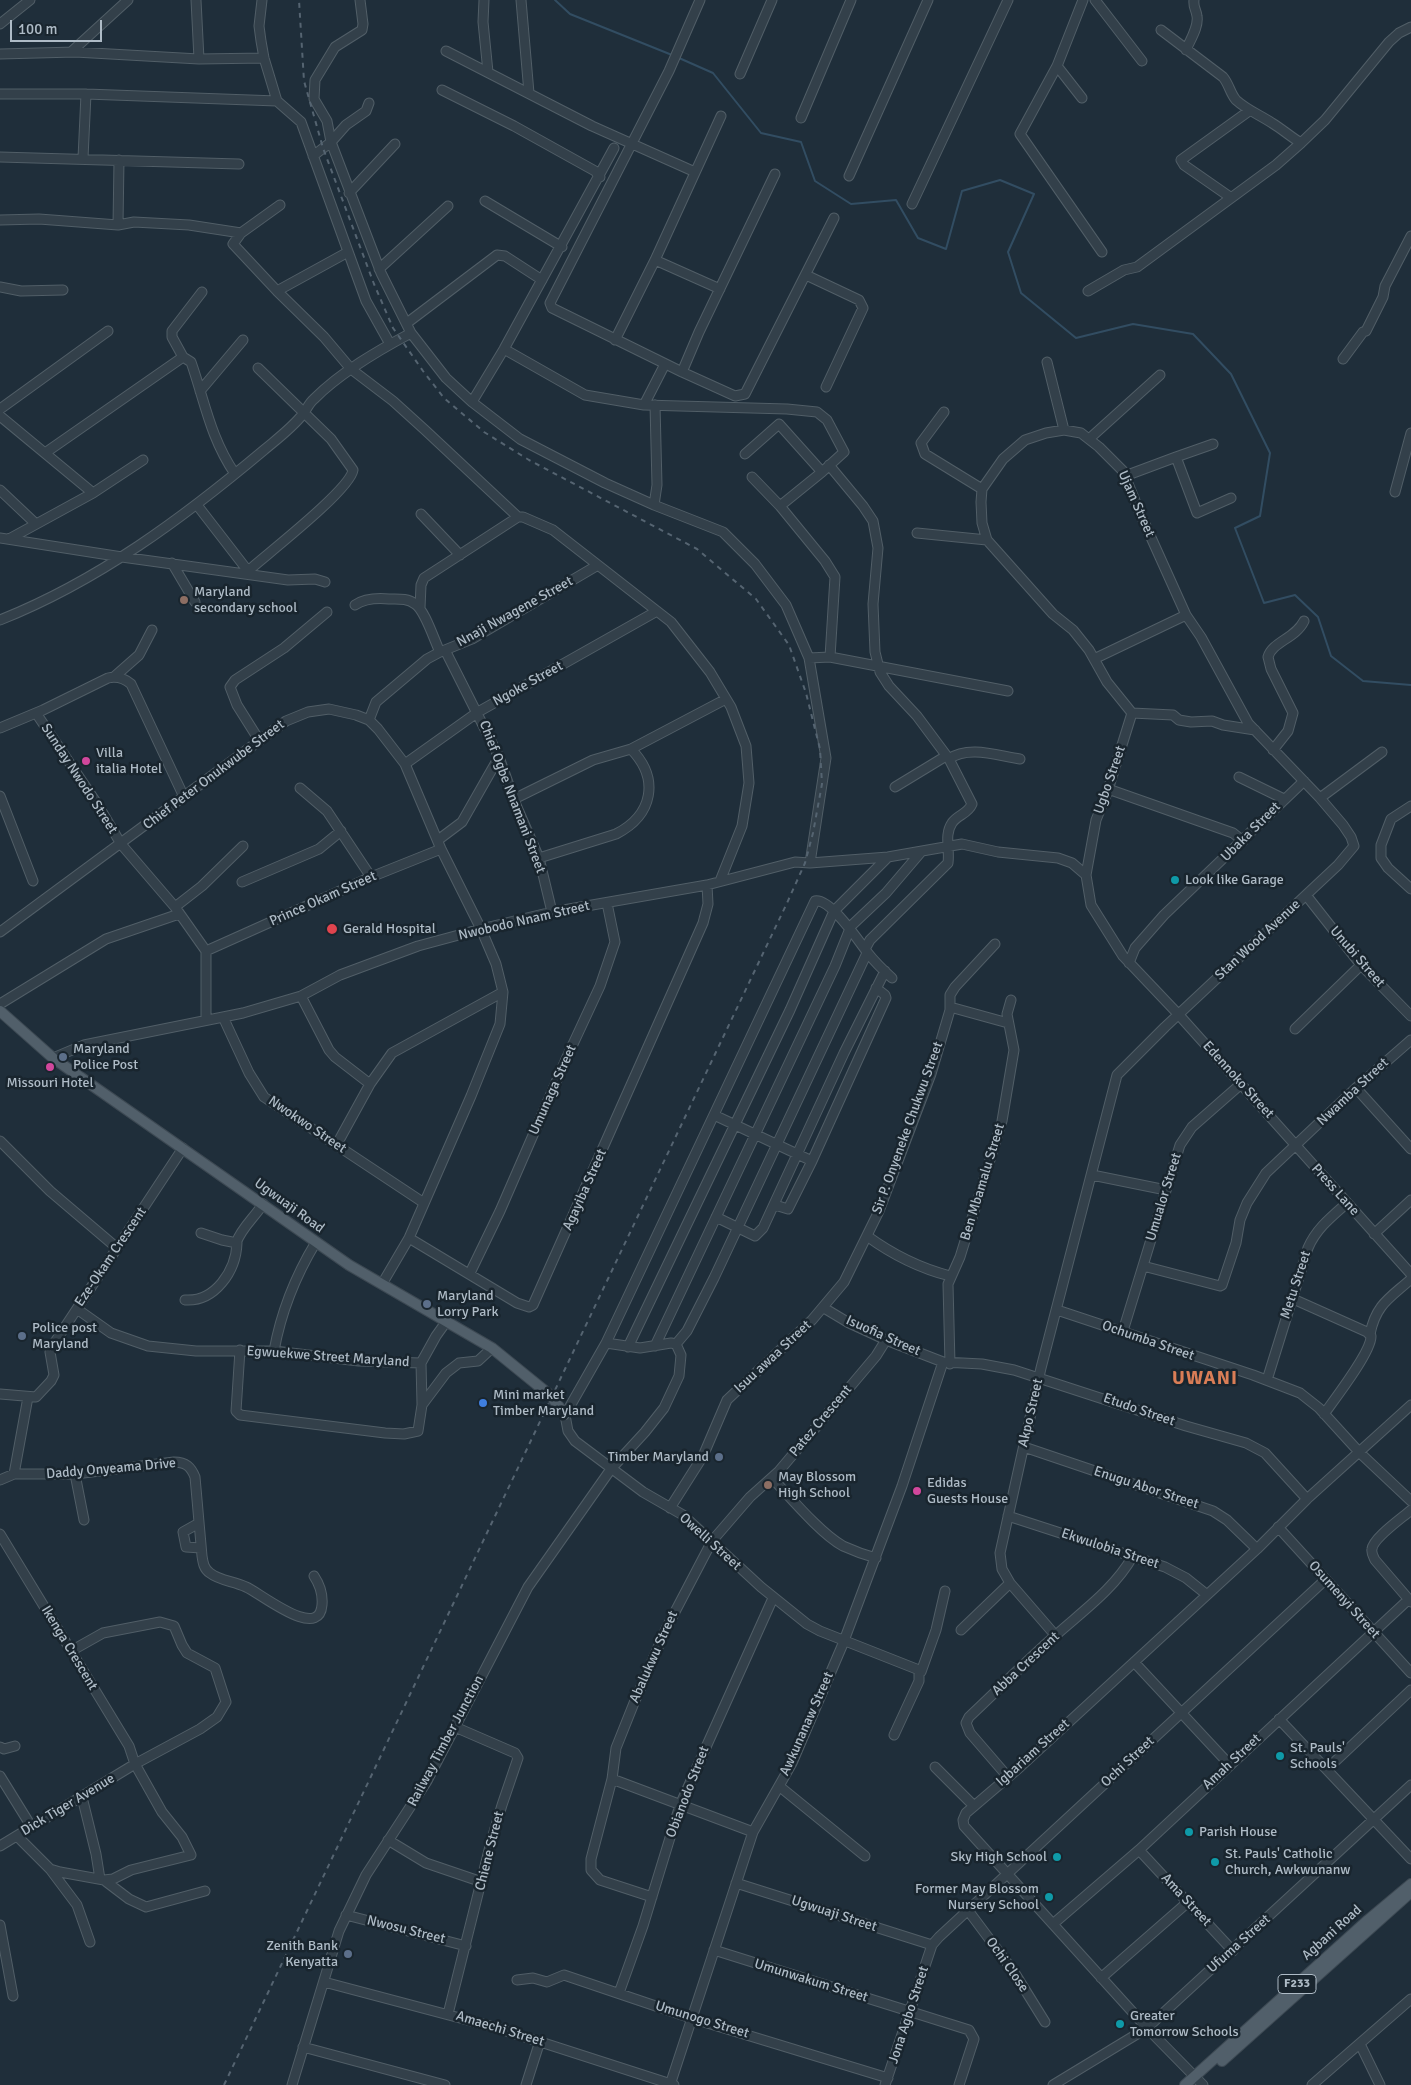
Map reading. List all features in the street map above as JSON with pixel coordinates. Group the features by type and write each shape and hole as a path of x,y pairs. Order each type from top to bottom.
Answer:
{"main road":[{"name":"Ugwuaji Road","path":"0,1011 53,1058 349,1265 492,1348 551,1396 565,1415"},
{"name":"Agbani Road","path":"1198,2082 1368,1920 1411,1884"},
{"name":"Agbani Road","path":"1185,2085 1198,2082 1411,1892"}],"street":[{"path":"0,24 30,0"},
{"path":"71,52 128,0"},
{"path":"196,0 199,59"},
{"path":"262,0 259,26 264,58 278,101 302,122 366,301 390,344"},
{"path":"360,0 362,30 335,47 315,80 314,99 326,121 331,142 379,269 411,333 446,378 472,402 520,439 654,505 723,532 756,564 786,605 809,658 826,758 810,863"},
{"path":"484,0 483,22 488,72"},
{"path":"521,0 528,93"},
{"path":"700,0 669,71 576,256 550,303 552,308 556,312 735,396 746,394 834,218"},
{"path":"740,74 772,0"},
{"path":"801,118 851,0"},
{"path":"849,176 928,0"},
{"path":"912,204 1008,0"},
{"path":"1083,0 1057,66 1020,134 1102,252"},
{"path":"1095,0 1142,61"},
{"path":"1186,50 1194,32 1197,16 1193,7 1194,0"},
{"path":"1088,291 1124,270 1137,267 1276,165 1301,144 1336,107 1389,42 1399,33 1411,27"},
{"path":"1161,30 1222,77 1229,84 1234,98 1250,111 1272,122 1301,144"},
{"path":"446,51 631,144 696,172"},
{"path":"0,54 71,52 199,59 264,58"},
{"path":"1057,66 1082,98"},
{"path":"442,90 522,131 594,171 600,177"},
{"path":"0,94 86,94 278,101"},
{"path":"83,158 86,94"},
{"path":"313,156 331,142 346,125 366,111 369,103"},
{"path":"1230,197 1181,160 1250,111"},
{"path":"615,340 655,260 722,116"},
{"path":"350,193 395,144"},
{"path":"472,402 562,247 614,148"},
{"path":"0,157 239,164"},
{"path":"118,225 119,160"},
{"path":"682,372 775,174"},
{"path":"485,201 562,247"},
{"path":"280,205 241,233 233,244 324,337 351,369 393,401 518,517"},
{"path":"379,269 448,206"},
{"path":"0,220 39,219 118,225 134,222 189,224 241,233"},
{"path":"1343,359 1366,331 1383,297 1385,286 1411,236"},
{"path":"277,291 348,252"},
{"path":"407,323 497,256 505,256 542,280"},
{"path":"655,260 720,289"},
{"path":"806,275 859,300 863,308 826,387"},
{"path":"0,286 21,292 63,290"},
{"path":"202,292 172,331 172,337 183,357 191,362 211,430 225,459 235,474"},
{"path":"0,409 108,331"},
{"path":"0,620 66,589 122,557 197,505 272,444 304,413 313,400 351,369 411,333"},
{"path":"200,391 243,340"},
{"path":"504,349 585,395 644,405 787,408 816,412 827,420 844,452 780,506"},
{"path":"45,453 183,357"},
{"path":"1047,362 1064,430"},
{"path":"644,405 665,364"},
{"path":"248,572 333,497 352,475 353,470 349,462 330,439 258,368"},
{"path":"1089,438 1160,375"},
{"path":"654,505 657,485 655,405"},
{"path":"745,454 779,424 787,408"},
{"path":"944,412 921,442 925,454 982,489 980,502 982,522 987,540 1054,614 1073,630 1107,682 1132,713 1173,715 1179,720 1212,721 1223,725 1257,731"},
{"path":"0,416 93,493"},
{"path":"779,424 822,472"},
{"name":"Ujam Street","path":"982,489 1003,459 1025,440 1046,433 1064,430 1081,433 1114,460 1125,476 1186,615 1201,637 1233,699 1248,723 1320,798 1343,825 1353,844 1353,849 1338,865"},
{"path":"1395,492 1411,433"},
{"path":"1125,476 1213,444"},
{"path":"1176,457 1197,513 1231,498"},
{"path":"0,543 5,538 36,524 93,493 143,460"},
{"path":"606,1343 640,1348 671,1343 676,1344 687,1331 777,1143 870,940 945,867 949,860 947,834 952,822 968,811 972,804 948,758 917,716 890,686 877,666 873,604 878,548 872,521 863,506 829,465"},
{"path":"752,477 780,506 825,561 835,577 830,657"},
{"path":"0,490 36,524"},
{"path":"197,505 248,572"},
{"path":"421,514 460,555"},
{"path":"420,608 422,581 518,517 527,517 541,526 553,530 657,611 682,635 710,672 736,716 746,746 750,784 742,826 720,881"},
{"path":"917,533 987,540"},
{"path":"5,538 172,564 248,572 288,580 315,579 325,582"},
{"path":"172,564 195,602"},
{"name":"Nnaji Nwagene Street","path":"369,720 376,702 427,659 472,639 598,565"},
{"path":"355,605 360,602 381,598 404,599 413,602 420,608"},
{"name":"Chief Ogbe Nnamani Street","path":"420,608 478,712 499,757 514,799 539,858 552,912"},
{"name":"Ngoke Street","path":"405,764 478,712 657,611"},
{"path":"259,740 237,706 230,687 235,680 284,648 327,612"},
{"path":"1094,660 1186,615"},
{"path":"1273,750 1288,731 1293,713 1271,669 1268,657 1269,651 1299,630 1304,621"},
{"path":"0,728 114,677 139,655 152,630"},
{"path":"809,658 830,657 1008,691"},
{"path":"114,677 126,680 131,684 184,797"},
{"path":"514,799 594,760 631,749 726,699"},
{"name":"Chief Peter Onukwube Street","path":"0,932 259,740 297,716 320,709 342,711 369,720"},
{"name":"Sunday Nwodo Street","path":"36,713 98,805 121,844 177,911 206,951"},
{"name":"Ugbo Street","path":"1129,963 1091,905 1086,876 1096,820 1132,713"},
{"path":"369,720 405,764 496,964 502,992 500,1024 471,1096 409,1238 382,1284"},
{"path":"539,858 622,831 639,815 651,788 648,775 640,759 631,749"},
{"path":"895,787 948,758 969,751 1020,759"},
{"path":"1320,798 1382,752"},
{"name":"Prince Okam Street","path":"206,951 440,844 462,822 499,757"},
{"path":"1239,777 1284,799"},
{"name":"Ubaka Street","path":"1129,963 1134,948 1164,915 1304,781"},
{"path":"300,788 327,811 371,877"},
{"path":"1108,789 1233,832 1243,840"},
{"path":"0,796 33,881"},
{"path":"1411,806 1391,819 1381,846 1381,858 1388,868 1411,889"},
{"path":"242,882 312,852 341,831"},
{"name":"Nwobodo Nnam Street","path":"53,1058 84,1045 206,1019 242,1014 301,996 340,975 418,946 481,929 552,912 707,885 795,862 810,863 888,857 962,844 998,852 1058,858 1072,863 1086,876"},
{"path":"0,1004 106,939 177,911 243,846"},
{"path":"655,1346 835,966 850,929 886,893 921,852"},
{"path":"628,1347 834,912 888,857"},
{"name":"Stan Wood Avenue","path":"1165,1027 1338,865"},
{"name":"Agayiba Street","path":"409,1238 470,1273 483,1284 518,1303 529,1307 532,1305 704,923 708,904 707,885"},
{"name":"Unubi Street","path":"1306,895 1361,965 1411,1016"},
{"path":"565,1415 600,1350 606,1343 815,901 821,901 850,929 866,951 888,975 876,988 774,1205 758,1234 755,1236 716,1217"},
{"name":"Umunaga Street","path":"470,1273 500,1211 600,986 615,942 607,903"},
{"name":"Sir P. Onyeneke Chukwu Street","path":"867,1236 931,1074 950,1007 949,998 952,991 995,944"},
{"path":"206,951 206,1019"},
{"path":"1129,963 1179,1015"},
{"path":"1295,1029 1361,965"},
{"path":"774,1205 788,1209 812,1161 886,998 885,994 876,988"},
{"path":"337,1144 370,1084 397,1048 502,992"},
{"path":"301,996 329,1050 335,1057 370,1084"},
{"name":"Ben Mbamalu Street","path":"946,1363 948,1284 960,1257 1002,1121 1014,1050 1008,1023 1008,1010 1011,1000"},
{"path":"950,1007 1008,1023"},
{"name":"Edennoko Street","path":"1179,1015 1296,1146"},
{"name":"Nwokwo Street","path":"223,1017 249,1073 264,1097 424,1203"},
{"name":"Akpo Street","path":"1055,1635 1010,1583 1000,1561 1001,1547 1039,1378 1117,1075 1165,1027"},
{"name":"Nwamba Street","path":"1144,1266 1205,1284 1222,1285 1236,1243 1240,1220 1266,1173 1356,1088 1411,1040"},
{"name":"Umualor Street","path":"1123,1331 1180,1145 1186,1134 1241,1084"},
{"path":"1356,1088 1411,1149"},
{"path":"714,1114 812,1161"},
{"path":"0,1140 50,1191 117,1248"},
{"name":"Press Lane","path":"1296,1146 1411,1274"},
{"name":"Eze-Okam Crescent","path":"28,1397 36,1396 51,1381 54,1375 50,1352 57,1337 183,1148"},
{"path":"1092,1175 1166,1190"},
{"path":"1374,1234 1411,1200"},
{"name":"Metu Street","path":"1267,1380 1291,1298 1312,1239 1325,1223 1347,1203"},
{"path":"185,1300 200,1299 222,1282 232,1264 236,1243 245,1225 253,1219 263,1204"},
{"path":"201,1233 236,1243"},
{"path":"867,1236 905,1260 930,1271 950,1276"},
{"name":"Isuu awaa Street","path":"670,1508 703,1456 727,1400 824,1308 844,1282 867,1236"},
{"path":"274,1350 281,1319 300,1268 316,1242"},
{"path":"1324,1414 1372,1341 1370,1334 1375,1314 1386,1300 1411,1279"},
{"path":"1291,1298 1370,1334"},
{"name":"Isuofia Street","path":"824,1308 886,1340 946,1363"},
{"name":"Egwuekwe Street Maryland","path":"77,1309 111,1333 143,1345 196,1351 274,1350 359,1361 421,1363 446,1322"},
{"name":"Ochumba Street","path":"1057,1310 1267,1380 1300,1393 1324,1414 1360,1453 1411,1501"},
{"name":"Patez Crescent","path":"712,1541 750,1497 772,1478 863,1371 886,1340"},
{"name":"Railway Timber Junction","path":"292,2085 346,1915 366,1875 427,1781 528,1587 611,1468 658,1417 679,1376 681,1354 676,1344"},
{"path":"422,1405 446,1373 459,1363 478,1361 492,1348"},
{"path":"240,1350 236,1411 240,1415 385,1433 404,1434 418,1431 422,1405 421,1363"},
{"name":"Etudo Street","path":"946,1363 999,1366 1253,1446 1265,1453 1307,1499"},
{"name":"Awkunanaw Street","path":"672,2085 691,2018 753,1832 805,1734 844,1641 946,1363"},
{"path":"0,1394 28,1397 14,1474"},
{"name":"Igbariam Street","path":"1198,2082 1006,1873 964,1826 963,1820 966,1813 1134,1662 1257,1549 1307,1499 1411,1405"},
{"name":"Owelli Street","path":"565,1415 568,1431 575,1442 643,1492 689,1520 773,1598 807,1624 921,1672"},
{"name":"Enugu Abor Street","path":"1024,1447 1213,1511 1227,1520 1257,1549"},
{"name":"Daddy Onyeama Drive","path":"0,1480 14,1474 75,1474 174,1462 185,1463 192,1471 194,1477 201,1548 204,1565 209,1573 247,1587 282,1609 308,1619 316,1617 322,1608 322,1595 314,1576"},
{"path":"75,1474 84,1520"},
{"path":"772,1478 837,1542 857,1552 876,1558"},
{"path":"1410,1601 1375,1560 1372,1547 1377,1539 1411,1510"},
{"name":"Ekwulobia Street","path":"1008,1516 1177,1572 1206,1594"},
{"path":"199,1523 183,1532 186,1548 201,1548"},
{"name":"Osumenyi Street","path":"1278,1527 1411,1673"},
{"name":"Ikenga Crescent","path":"0,1534 129,1746 135,1764 162,1812 182,1837 192,1854 131,1870 113,1879 102,1879"},
{"name":"Abalukwu Street","path":"652,1897 600,1880 591,1870 591,1859 612,1779 616,1748 666,1629 712,1541"},
{"name":"Abba Crescent","path":"1008,1777 970,1733 966,1722 1055,1635 1112,1587 1133,1556"},
{"name":"Ochi Street","path":"932,1945 967,1909 1325,1580"},
{"path":"961,1630 1010,1583"},
{"path":"894,1735 919,1681 936,1630 945,1591"},
{"name":"Obianodo Street","path":"619,1993 652,1897 680,1805 773,1598"},
{"name":"Amah Street","path":"1054,1924 1139,1850 1373,1631 1410,1601"},
{"name":"Dick Tiger Avenue","path":"0,1846 135,1764 200,1729 217,1717 226,1702 215,1668 187,1652 174,1626 160,1622 103,1633 71,1652"},
{"path":"1134,1662 1229,1764"},
{"path":"1327,1769 1411,1690"},
{"path":"1278,1719 1411,1859"},
{"name":"Chiene Street","path":"448,2014 502,1805 518,1758 515,1753 455,1727"},
{"path":"0,1747 4,1749 15,1746"},
{"path":"935,1767 974,1806"},
{"path":"0,1776 32,1826"},
{"path":"612,1779 753,1832"},
{"name":"Ufuma Street","path":"1054,2085 1147,2028 1233,1951 1411,1785"},
{"path":"779,1786 865,1856"},
{"path":"82,1797 102,1879"},
{"path":"17,1836 50,1869 77,1905 90,1942"},
{"path":"388,1840 426,1863 482,1882"},
{"name":"Ama Street","path":"1139,1850 1233,1951"},
{"path":"50,1869 102,1879 129,1898 146,1907 205,1892"},
{"name":"Ugwuaji Street","path":"736,1883 932,1945"},
{"path":"1101,1978 1188,1902"},
{"name":"Ochi Close","path":"967,1909 1014,1972 1046,2022"},
{"name":"Nwosu Street","path":"346,1915 466,1946"},
{"path":"0,1925 12,1996"},
{"name":"Jona Agbo Street","path":"887,2081 932,1945"},
{"name":"Umunwakum Street","path":"714,1950 969,2030 973,2034 974,2039 959,2085"},
{"name":"Umunogo Street","path":"517,1980 533,1978 547,1982 564,1975 887,2081"},
{"name":"Amaechi Street","path":"324,1982 448,2014 540,2041 672,2085"},
{"path":"1312,2085 1411,1999"},
{"path":"526,2085 540,2041"},
{"path":"1360,2044 1380,2085"},
{"path":"303,2047 445,2085"},
{"path":"405,2085 410,2075"}],"waterway":[{"path":"555,0 570,14 672,55"},
{"path":"679,58 713,73 761,133 801,142 815,181 851,204 896,200 918,238 946,249 962,191 1000,180 1034,194 1008,252 1021,293 1076,338 1133,324 1193,334 1231,374 1270,453 1260,516 1235,528 1264,603 1295,595 1318,617 1331,656 1363,681 1411,685"}],"railway":[{"path":"224,2085 787,903 805,863 813,833 822,784 820,749 806,693 789,645 756,599 697,549 529,460 484,432 444,398 393,328 374,284 323,148 304,81 299,0"}],"place":[{"name":"Maryland secondary school","path":"184,600"},
{"name":"Villa italia Hotel","path":"86,761"},
{"name":"Look like Garage","path":"1175,880"},
{"name":"Gerald Hospital","path":"332,929"},
{"name":"Maryland Police Post","path":"63,1057"},
{"name":"Missouri Hotel","path":"50,1067"},
{"name":"Maryland Lorry Park","path":"427,1304"},
{"name":"Police post Maryland","path":"22,1336"},
{"name":"Mini market Timber Maryland","path":"483,1403"},
{"name":"Timber Maryland","path":"719,1457"},
{"name":"May Blossom High School","path":"768,1485"},
{"name":"Edidas Guests House","path":"917,1491"},
{"name":"St. Pauls' Schools","path":"1280,1756"},
{"name":"Parish House","path":"1189,1832"},
{"name":"Sky High School","path":"1057,1857"},
{"name":"St. Pauls' Catholic Church, Awkwunanw","path":"1215,1862"},
{"name":"Former May Blossom Nursery School","path":"1049,1897"},
{"name":"Zenith Bank Kenyatta","path":"348,1954"},
{"name":"Greater Tomorrow Schools","path":"1120,2024"}],"district":[{"name":"UWANI","path":"1205,1379"}]}
